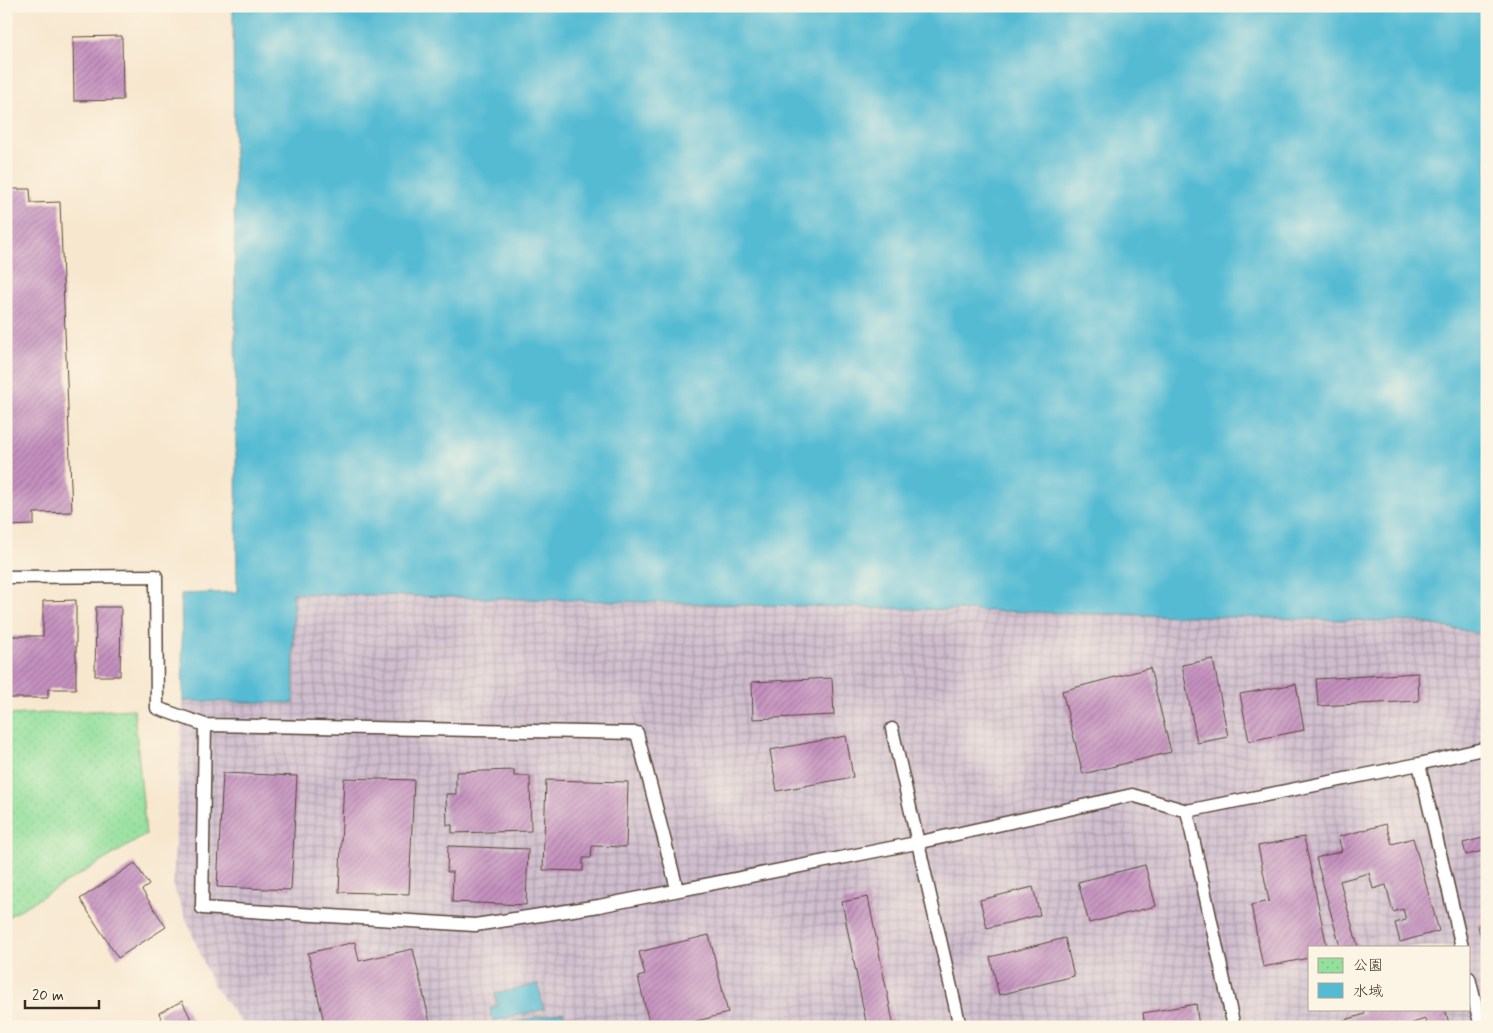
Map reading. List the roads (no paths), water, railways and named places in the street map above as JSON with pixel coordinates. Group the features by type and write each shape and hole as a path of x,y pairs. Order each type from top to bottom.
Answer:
{"lane":[{"path":"6,577 156,576 157,708 206,726 638,733 677,889"},
{"path":"206,726 202,908 475,925 599,906 916,843 1132,795 1187,811 1419,764 1487,748"},
{"path":"892,729 916,843 960,1027"},
{"path":"1419,764 1462,946"},
{"path":"1187,811 1234,1027"},
{"path":"1470,982 1481,1027"}],"water":[{"path":"233,6 1487,6 1487,635 1419,622 293,593 294,703 183,701 181,594 237,592"},
{"path":"538,984 544,1009 493,1021 490,1008 498,1006 495,994"},
{"path":"563,1012 566,1027 492,1027"}]}
